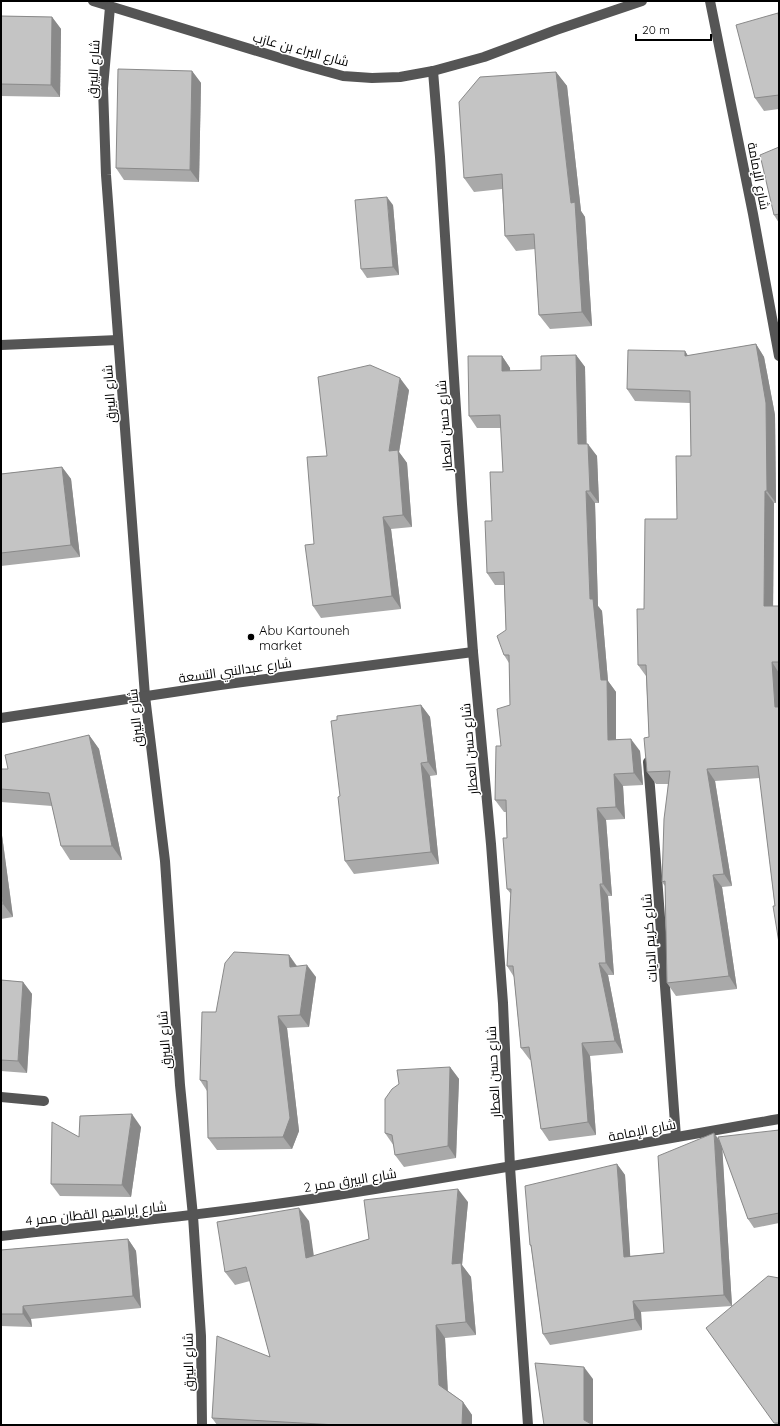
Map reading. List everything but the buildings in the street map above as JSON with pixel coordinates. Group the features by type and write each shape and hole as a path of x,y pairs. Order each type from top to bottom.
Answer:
{"street":[{"name":"شارع البراء بن عازب","path":"93,1 303,65 343,76 372,78 400,77 433,71 484,58 556,30 642,1"},
{"name":"شارع الإمامة","path":"710,1 779,356"},
{"name":"شارع البيرق","path":"110,7 103,88 106,175 145,696 165,861 180,1085 193,1216 201,1336 202,1425"},
{"name":"شارع حسن العطار","path":"433,71 440,157 460,480 503,1003 510,1167 528,1425"},
{"path":"1,345 118,340"},
{"name":"شارع عبدالنبي التسعة","path":"1,718 145,696 473,652"},
{"name":"شارع كريم الديات","path":"647,754 676,1136"},
{"path":"1,1098 44,1101"},
{"name":"شارع الإمامة","path":"510,1167 676,1136 779,1119"},
{"name":"شارع البيرق ممر 2","path":"193,1216 330,1197 510,1167"},
{"name":"شارع إبراهيم القطان ممر 4","path":"1,1236 193,1216"}],"place":[{"name":"Abu Kartouneh market","path":"251,637"}]}
